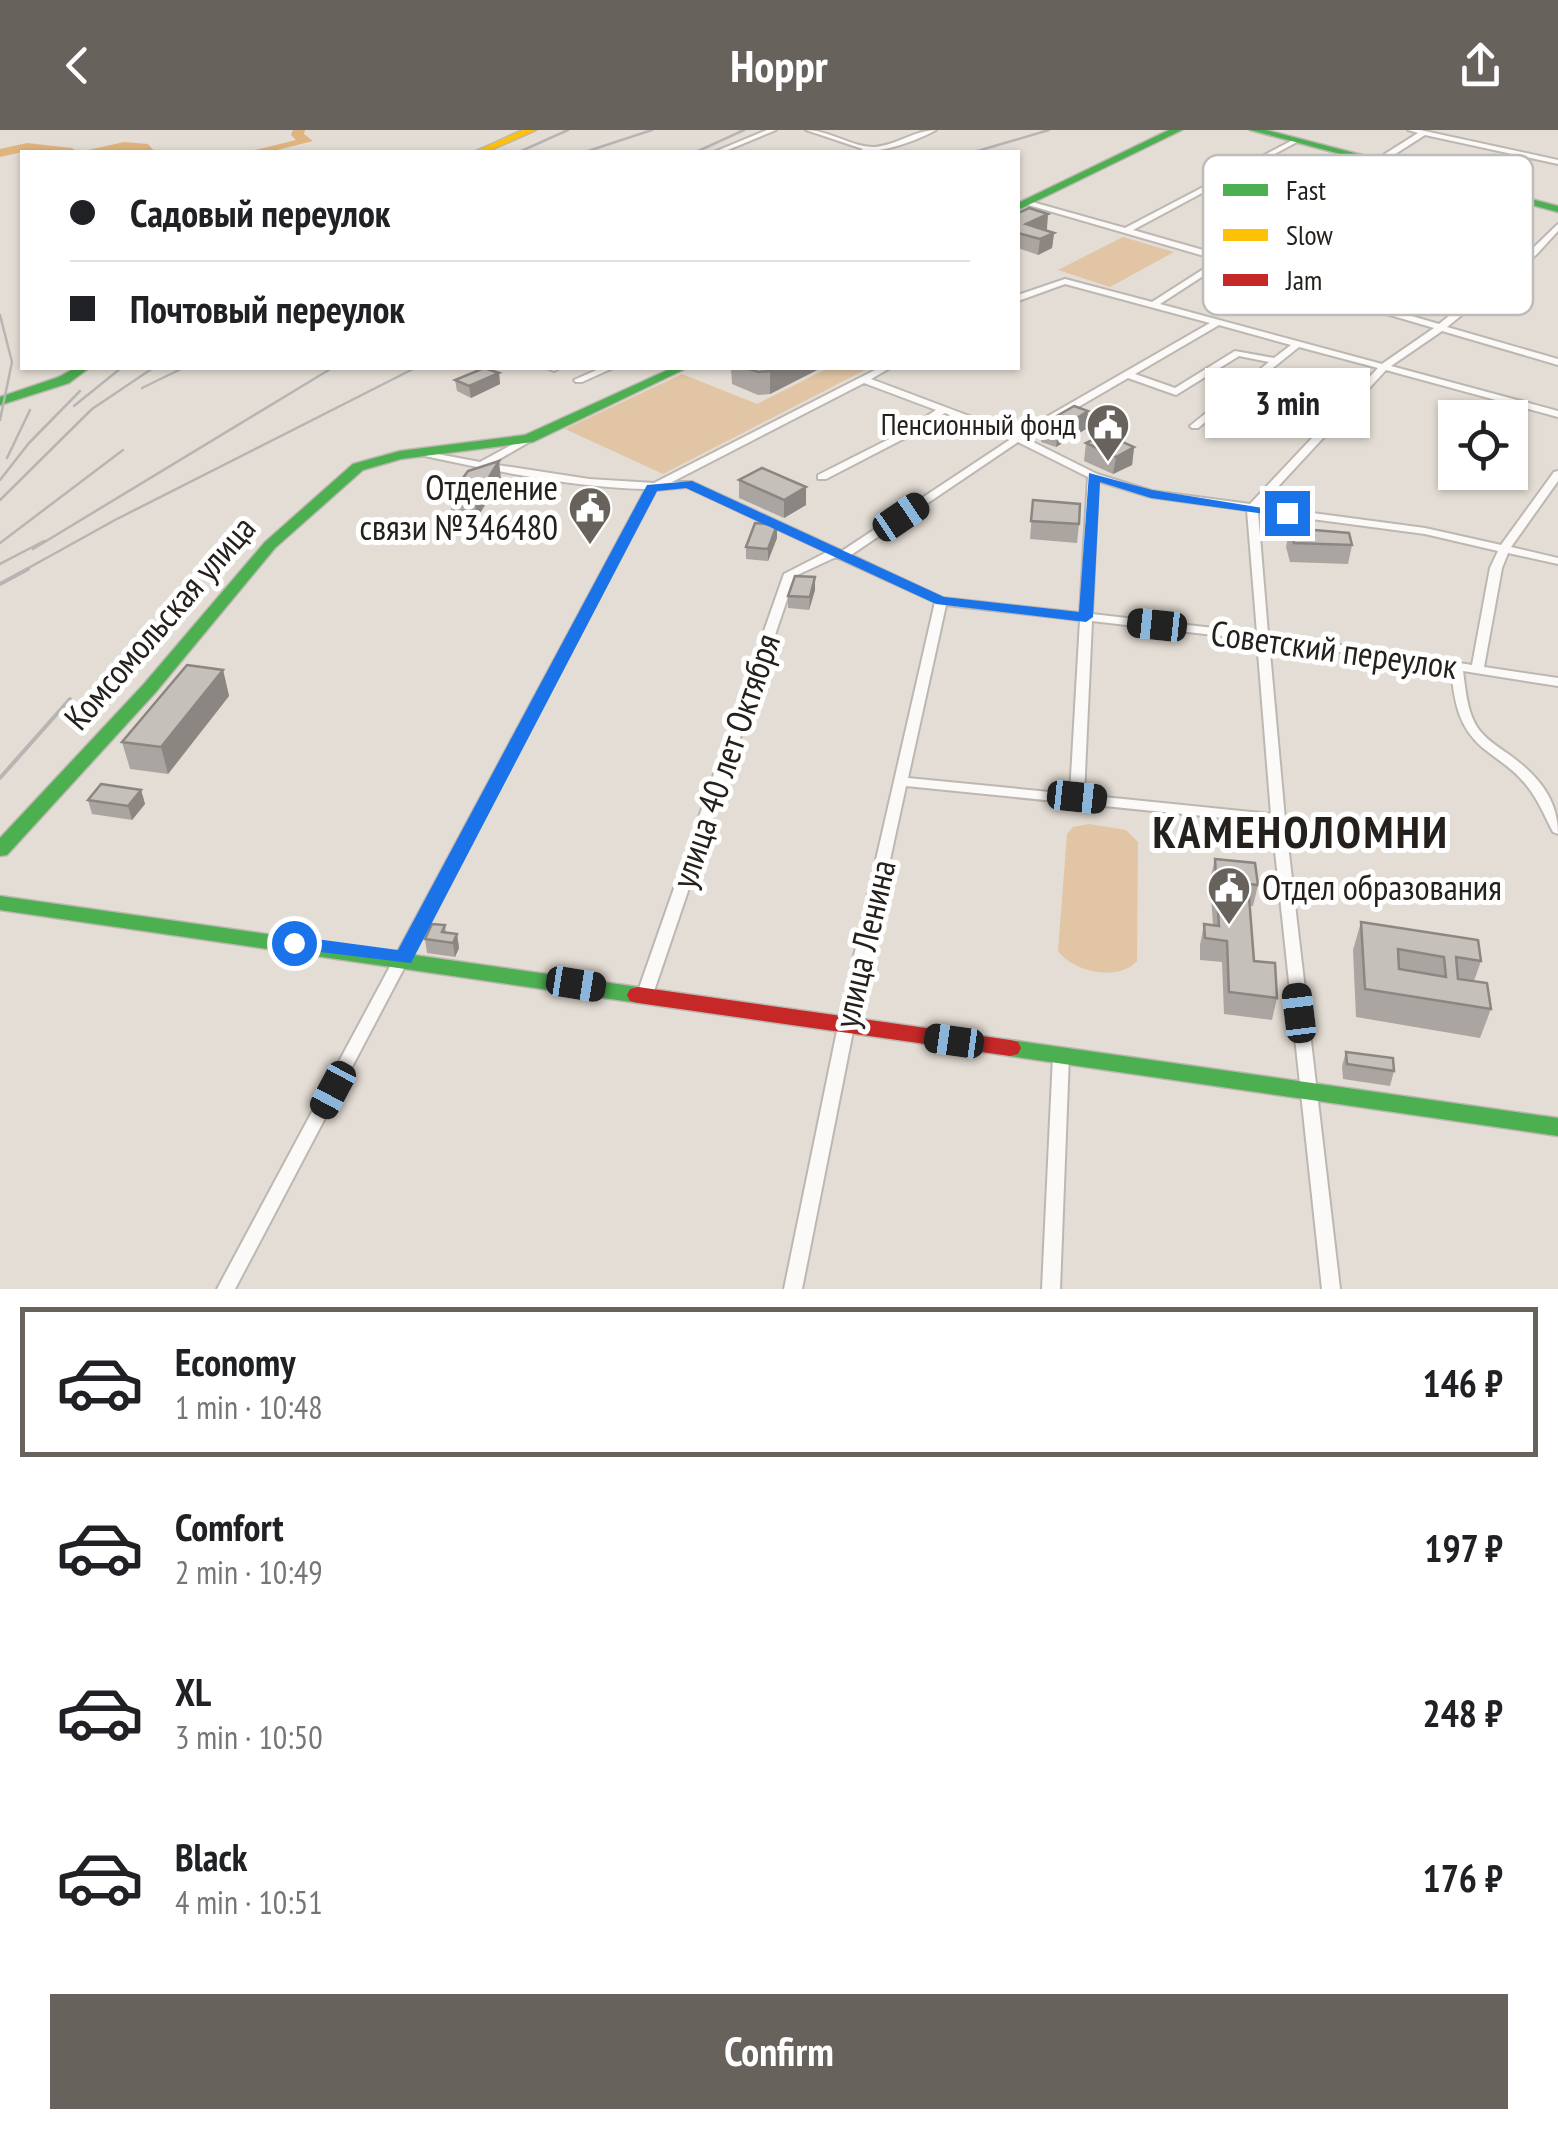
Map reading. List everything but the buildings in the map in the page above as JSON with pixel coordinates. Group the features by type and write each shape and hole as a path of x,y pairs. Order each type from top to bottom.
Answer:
{"main road":[{"path":"483,150 531,130"},
{"path":"1023,204 1176,130"},
{"path":"1255,130 1348,155"},
{"path":"1533,203 1558,209"},
{"path":"0,400 46,388 79,370"},
{"path":"420,452 528,439 677,370"},
{"name":"Комсомольская улица","path":"0,850 149,689 270,545 358,468 384,458 420,452"},
{"path":"0,902 1558,1126"}],"street":[{"path":"723,150 773,130"},
{"path":"810,130 862,150"},
{"path":"870,150 900,144 933,130"},
{"path":"1411,130 1526,155"},
{"path":"1391,155 1424,133"},
{"path":"1268,155 1294,141"},
{"path":"1533,157 1558,162"},
{"path":"1127,230 1203,189"},
{"path":"1023,204 1127,230 1203,255"},
{"path":"1533,253 1558,226"},
{"path":"1154,304 1203,271"},
{"path":"1020,297 1065,282 1558,414"},
{"path":"1398,315 1558,362"},
{"path":"1331,1289 1278,819 1252,508 1385,366 1456,315"},
{"name":"улица 40 лет Октября","path":"646,994 790,574 839,555 1018,438 1218,322"},
{"path":"1195,426 1297,344"},
{"path":"1130,374 1176,392 1238,354 1276,361"},
{"path":"579,380 603,370"},
{"path":"226,1289 652,488 881,370"},
{"path":"863,379 1018,438 1093,476 1151,494 1425,531 1505,546 1558,562"},
{"path":"822,477 945,409"},
{"path":"481,465 528,439"},
{"name":"Советский переулок","path":"420,452 481,465 652,488 688,484 941,601 1264,637 1558,682"},
{"path":"1478,670 1496,568 1505,546 1558,474"},
{"path":"1077,797 1093,476"},
{"name":"улица Ленина","path":"792,1289 941,601"},
{"path":"1456,667 1458,700 1471,733 1540,793 1558,829"},
{"path":"901,781 1278,819"},
{"path":"1051,1289 1061,1056"}],"shaded area":[{"path":"1123,237 1174,252 1110,287 1058,270"},
{"path":"824,370 865,370 663,474 565,429 682,374 757,404"},
{"path":"1089,824 1126,830 1138,842 1137,961 1108,973 1085,969 1058,951 1067,834 1073,827"}],"waterway":[{"path":"263,150 307,141 297,135 299,130"},
{"path":"98,150 124,146 147,150"},
{"path":"0,153 27,147 54,150"}],"railway":[{"path":"523,150 568,130"},
{"path":"591,150 652,130"},
{"path":"700,150 744,130"},
{"path":"981,150 1049,130"},
{"path":"0,315 12,362 0,420"},
{"path":"74,406 119,370"},
{"path":"0,500 92,409 150,370"},
{"path":"142,388 179,370"},
{"path":"33,549 329,370"},
{"path":"23,571 411,370"},
{"path":"0,480 29,443 80,391"},
{"path":"7,458 30,410"},
{"path":"0,543 123,450"},
{"path":"0,564 44,541"},
{"path":"0,584 28,569"},
{"path":"0,778 70,699"}],"traffic: fast":[{"path":"1020,206 1177,130"},
{"path":"1255,130 1351,155"},
{"path":"1533,202 1558,209"},
{"path":"0,401 64,380 80,370"},
{"path":"0,850 149,689 270,545 358,467 400,455 528,439 677,370"},
{"path":"0,903 638,995"},
{"path":"1010,1048 1558,1127"}],"traffic: slow":[{"path":"484,150 531,130"}],"traffic: jam":[{"path":"638,995 1010,1048"}],"place":[{"name":"Пенсионный фонд","path":"1108,463"},
{"name":"Отделение связи №346480","path":"590,546"},
{"name":"Отдел образования","path":"1229,926"}],"district":[{"name":"КАМЕНОЛОМНИ","path":"1301,832"}],"route":[{"path":"294,943 404,958 652,488 688,484 941,601 1086,617 1093,476 1151,494 1287,513"}]}
